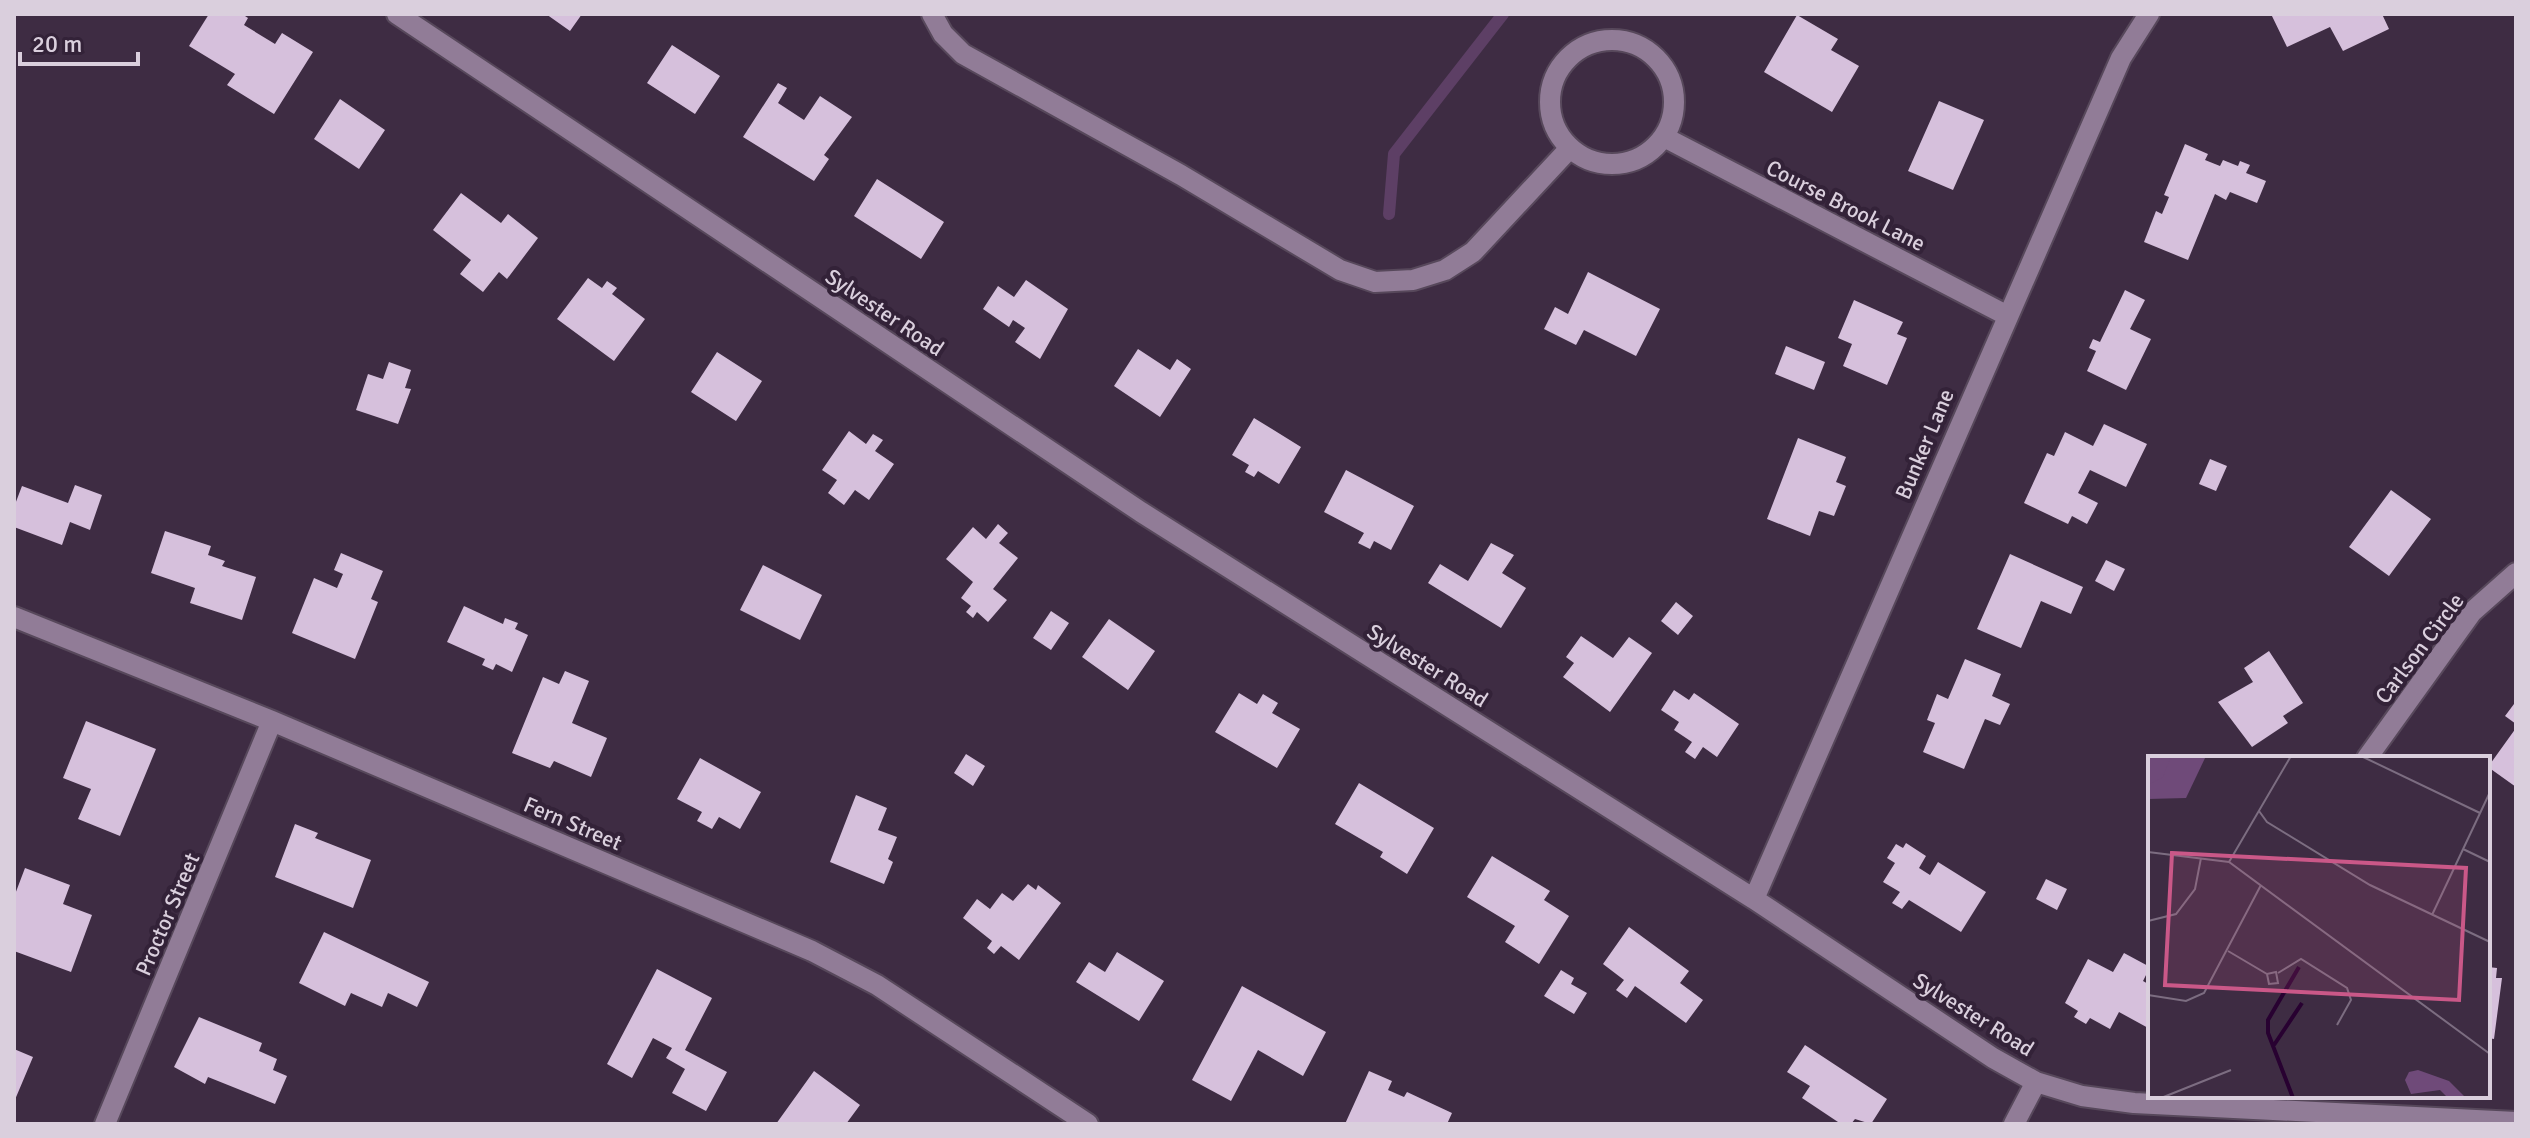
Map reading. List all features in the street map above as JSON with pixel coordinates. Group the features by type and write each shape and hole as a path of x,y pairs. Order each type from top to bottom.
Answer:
{"street":[{"name":"Sylvester Road","path":"397,14 1141,512 1754,899 1993,1058 2036,1082 2082,1096 2134,1103 2281,1102 2516,1122"},
{"path":"932,14 943,34 963,54 1181,175 1340,270 1375,282 1413,280 1445,270 1473,252 1570,148"},
{"name":"Bunker Lane","path":"1754,899 2006,315 2121,58 2149,14"},
{"path":"1606,40 1643,48 1659,62 1670,80 1673,113 1664,137 1646,154 1629,162 1589,160 1570,148 1557,133 1550,115 1552,86 1559,68 1586,45 1606,40"},
{"name":"Course Brook Lane","path":"1664,137 2006,315"},
{"name":"Carlson Circle","path":"2368,756 2472,612 2516,573"},
{"name":"Fern Street","path":"14,617 272,721 812,951 877,985 1088,1124"},
{"name":"Proctor Street","path":"105,1124 272,721"},
{"path":"2014,1124 2036,1082"}],"building":[{"path":"209,14 242,14 248,18 244,25 275,44 282,33 313,52 274,114 227,85 235,74 189,46"},
{"path":"546,14 582,14 570,31"},
{"path":"2271,14 2382,14 2389,29 2343,51 2330,27 2287,47"},
{"path":"1797,15 1838,39 1831,50 1859,66 1832,112 1764,72"},
{"path":"672,45 720,76 695,114 647,83"},
{"path":"778,83 787,88 778,103 804,120 820,96 852,117 824,155 829,159 814,181 743,137"},
{"path":"340,99 385,130 359,169 314,139"},
{"path":"1939,101 1984,120 1953,190 1908,171"},
{"path":"2185,144 2208,154 2205,160 2220,166 2223,160 2238,166 2240,161 2250,165 2246,173 2266,181 2257,203 2230,192 2226,200 2215,194 2188,260 2144,242 2156,211 2162,214 2169,197 2164,195"},
{"path":"877,179 944,222 921,259 854,216"},
{"path":"461,193 501,223 508,214 538,238 507,279 499,272 483,292 460,274 471,260 433,230"},
{"path":"1588,272 1660,309 1636,356 1584,330 1576,345 1544,329 1555,307 1568,314"},
{"path":"588,278 602,288 607,281 617,288 612,294 645,319 614,361 557,319"},
{"path":"1026,280 1068,309 1040,359 1015,342 1025,328 1013,320 1009,327 983,309 998,286 1014,297"},
{"path":"2125,290 2145,300 2130,329 2151,339 2126,390 2087,371 2096,351 2089,348 2093,339 2100,342"},
{"path":"1854,300 1903,322 1897,334 1907,338 1887,385 1843,366 1852,344 1838,338"},
{"path":"1786,346 1825,362 1814,390 1775,374"},
{"path":"1138,349 1170,370 1177,359 1191,369 1160,417 1114,386"},
{"path":"717,352 762,381 736,421 691,392"},
{"path":"389,362 411,370 405,388 411,389 398,424 356,410 368,374 383,379"},
{"path":"1254,418 1301,447 1279,484 1258,471 1254,477 1245,472 1249,465 1232,455"},
{"path":"2104,424 2147,444 2126,487 2090,470 2078,493 2098,503 2087,524 2072,516 2068,524 2024,503 2047,453 2054,456 2065,432 2093,446"},
{"path":"849,431 866,444 873,434 883,440 875,451 894,464 869,500 855,490 844,505 828,493 837,480 822,470"},
{"path":"1798,438 1846,457 1836,482 1846,486 1834,516 1819,511 1810,536 1767,519"},
{"path":"2210,459 2227,466 2216,491 2199,484"},
{"path":"1346,470 1414,506 1391,550 1374,541 1370,549 1358,543 1364,533 1324,512"},
{"path":"75,485 102,495 90,530 70,522 62,545 14,527 14,507 22,486 68,503"},
{"path":"2391,490 2431,519 2389,576 2349,547"},
{"path":"998,524 1008,533 999,543 1018,558 993,589 1007,600 988,622 977,612 973,618 966,612 971,606 961,598 973,582 946,559 973,527 986,539"},
{"path":"165,531 211,546 208,555 225,561 222,566 256,577 242,620 190,603 195,588 151,573"},
{"path":"1491,543 1514,555 1502,573 1526,588 1501,628 1428,583 1440,564 1468,581"},
{"path":"341,553 383,571 371,599 378,602 355,659 292,633 314,578 337,588 343,574 334,570"},
{"path":"2010,554 2083,587 2071,614 2041,601 2021,648 1977,629"},
{"path":"2106,560 2125,569 2114,591 2095,581"},
{"path":"763,565 822,595 800,640 740,610"},
{"path":"1676,602 1693,616 1678,635 1661,621"},
{"path":"464,606 503,624 505,618 518,623 515,629 528,635 512,672 496,664 493,670 482,665 485,659 447,642"},
{"path":"1051,611 1069,623 1051,650 1033,638"},
{"path":"1109,619 1155,651 1128,690 1082,657"},
{"path":"1581,636 1613,658 1629,637 1652,653 1610,712 1563,677 1574,663 1566,657"},
{"path":"2269,651 2303,703 2283,716 2288,723 2252,747 2218,702 2253,682 2244,668"},
{"path":"1965,659 2001,674 1992,696 2010,704 2000,725 1985,719 1964,769 1923,752 1935,723 1927,720 1937,694 1948,699"},
{"path":"565,671 589,681 572,723 607,738 591,777 554,761 550,768 512,753 543,677 559,684"},
{"path":"1674,690 1689,700 1694,693 1739,724 1717,757 1703,747 1695,759 1685,752 1692,742 1674,730 1679,722 1661,710"},
{"path":"1239,693 1257,704 1263,694 1278,703 1272,713 1300,729 1277,768 1215,732"},
{"path":"2514,704 2516,706 2516,724 2505,716"},
{"path":"86,721 156,749 120,836 78,819 91,789 63,778"},
{"path":"2516,728 2516,787 2490,768"},
{"path":"966,754 985,766 973,786 954,773"},
{"path":"700,758 761,792 740,829 719,817 712,829 697,821 702,812 677,799"},
{"path":"1359,783 1434,828 1407,874 1380,857 1383,852 1335,824"},
{"path":"856,795 887,808 878,830 897,837 888,859 893,862 884,884 830,862"},
{"path":"295,824 318,833 315,838 371,860 353,908 275,877"},
{"path":"1906,843 1926,856 1919,868 1930,875 1938,862 1986,892 1961,932 1909,900 1902,909 1892,903 1900,892 1883,882 1895,863 1887,858 1896,844 1903,848"},
{"path":"1492,856 1550,891 1544,900 1569,916 1539,964 1505,942 1515,926 1467,897"},
{"path":"25,868 70,885 63,904 92,915 71,972 14,951 14,897"},
{"path":"2046,879 2067,889 2057,910 2036,899"},
{"path":"1028,884 1036,890 1038,885 1061,903 1019,960 1001,946 994,954 987,948 992,941 963,918 977,899 990,909 1002,893 1013,901"},
{"path":"1629,927 1689,971 1680,983 1703,1000 1686,1023 1635,986 1627,998 1616,990 1624,980 1603,964"},
{"path":"324,932 429,982 417,1007 388,993 382,1007 351,993 345,1006 299,983"},
{"path":"1117,952 1164,981 1139,1021 1076,982 1089,962 1105,972"},
{"path":"2124,953 2148,966 2143,981 2148,984 2148,1028 2119,1012 2110,1029 2090,1018 2086,1024 2074,1017 2078,1011 2065,1003 2088,959 2113,972"},
{"path":"2490,967 2497,968 2496,978 2502,978 2494,1039 2490,1038"},
{"path":"657,969 712,998 685,1050 727,1072 706,1111 672,1093 685,1069 666,1058 672,1048 653,1038 632,1078 607,1064"},
{"path":"1561,970 1574,978 1571,984 1587,993 1574,1014 1544,996"},
{"path":"1242,986 1326,1032 1303,1076 1258,1050 1231,1101 1192,1080"},
{"path":"199,1017 262,1043 259,1051 277,1059 273,1070 287,1076 275,1104 208,1077 205,1084 174,1067"},
{"path":"1805,1045 1887,1099 1871,1124 1855,1119 1851,1124 1841,1124 1802,1098 1810,1086 1787,1072"},
{"path":"14,1049 33,1057 14,1102"},
{"path":"814,1071 860,1105 846,1124 776,1124"},
{"path":"1369,1071 1392,1081 1388,1090 1404,1097 1407,1092 1452,1113 1447,1124 1345,1124"}],"waterway":[{"path":"1389,214 1394,154 1503,14"}]}
